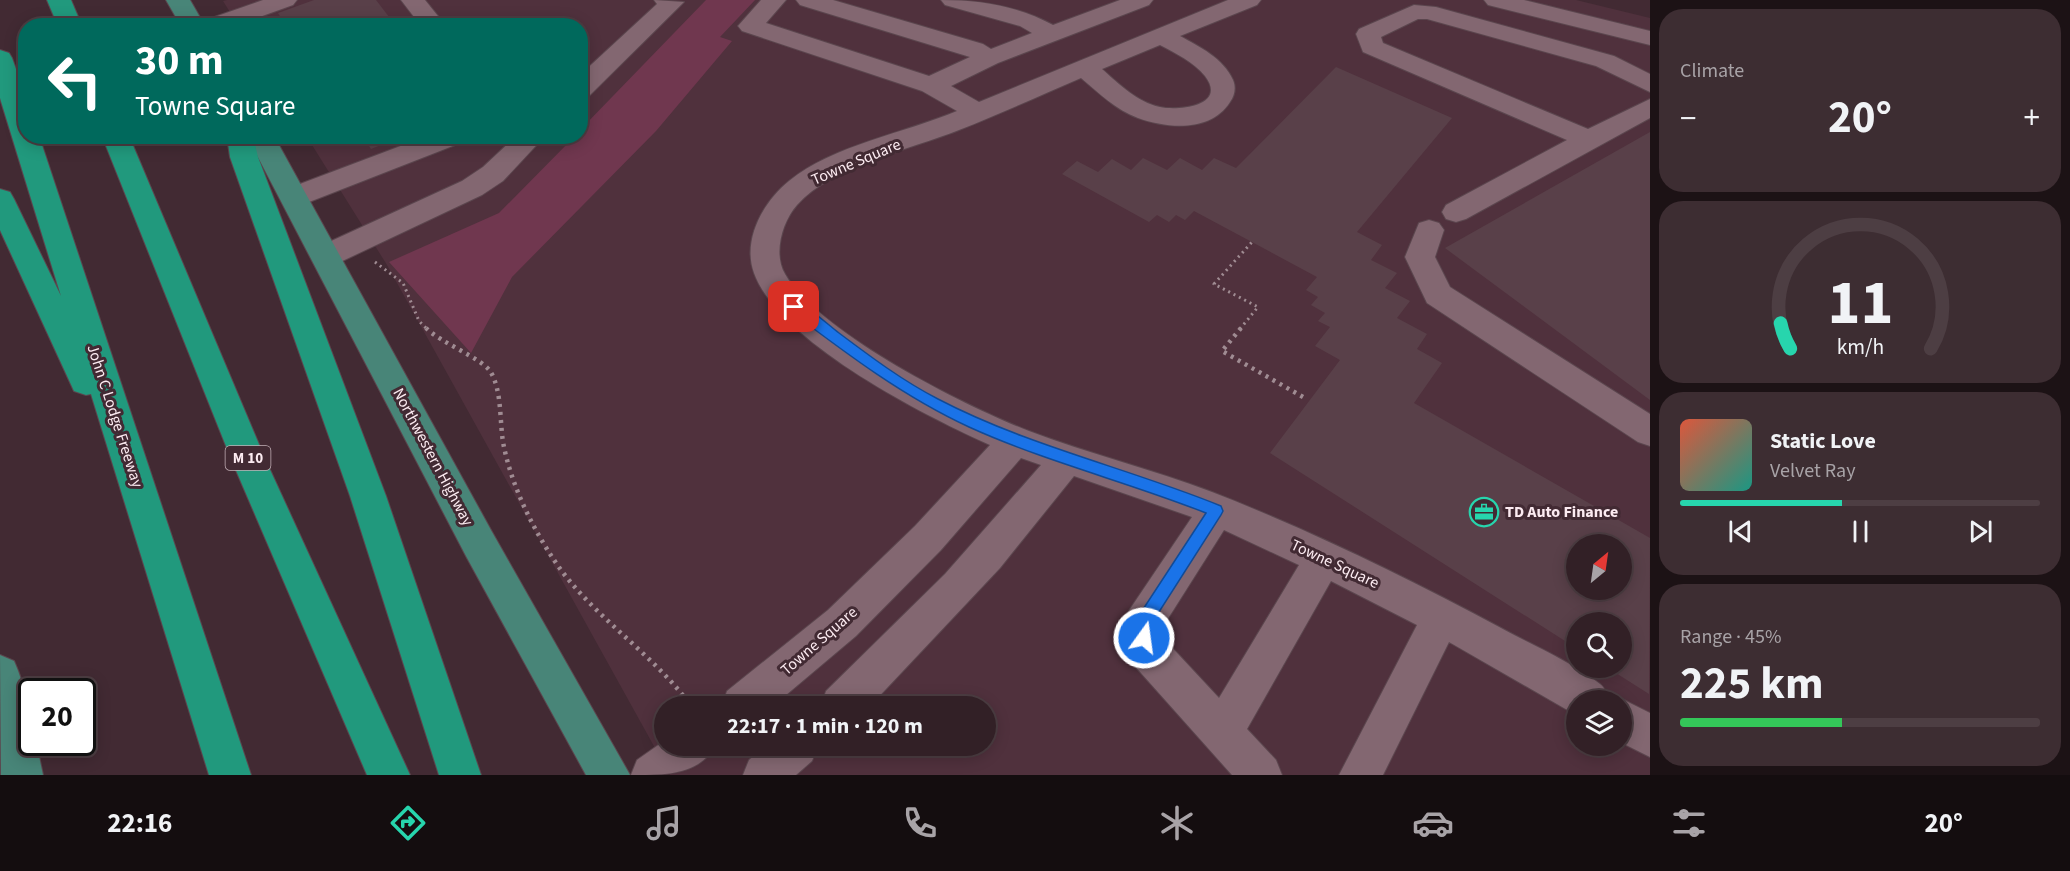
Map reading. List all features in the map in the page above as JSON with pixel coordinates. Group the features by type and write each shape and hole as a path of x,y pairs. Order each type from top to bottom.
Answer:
{"highway":[{"path":"59,0 67,18"},
{"name":"John C Lodge Freeway","path":"0,58 18,114"},
{"name":"John C Lodge Freeway","path":"28,144 230,775"},
{"name":"M 10","path":"119,144 249,461 389,775"},
{"path":"242,144 244,157 368,496 460,775"},
{"path":"0,199 144,505"}],"main road":[{"path":"178,0 188,18"},
{"name":"Northwestern Highway","path":"264,144 479,544 609,775"},
{"path":"0,675 12,757"}],"street":[{"path":"234,18 285,0"},
{"path":"413,0 428,18"},
{"path":"588,82 672,2 666,0"},
{"path":"774,0 750,26 931,85 977,112"},
{"path":"808,0 998,55 1047,82"},
{"path":"953,0 1028,21 1052,34"},
{"path":"1092,0 1116,10"},
{"path":"931,85 998,55 1141,0"},
{"name":"Towne Square","path":"1249,0 1207,6 1162,36 846,164 802,185 787,198 773,221 765,245 765,261 770,277 780,292 817,326 878,369 932,402 1015,441 1158,487 1324,558 1442,616 1572,690"},
{"path":"1496,0 1650,38"},
{"path":"1590,140 1372,47 1368,34 1414,12 1428,12 1605,61 1650,84"},
{"path":"1084,67 1123,99 1141,110 1163,116 1185,117 1205,112 1218,103 1221,97 1223,90 1219,77 1207,64 1162,36"},
{"path":"1456,212 1650,107"},
{"path":"294,197 433,144"},
{"path":"326,256 472,188 493,174 524,144"},
{"path":"1429,230 1420,257 1438,295 1650,432"},
{"name":"Towne Square","path":"754,696 842,623 928,538 1015,441"},
{"path":"851,696 920,628 1036,499 1067,458"},
{"path":"1216,511 1142,625 1147,650 1261,775"},
{"path":"1222,732 1324,558"},
{"path":"1360,775 1442,616"},
{"path":"1632,726 1650,736"},
{"path":"652,775 680,756"},
{"path":"764,775 786,756"}],"path":[{"path":"1252,242 1214,284 1258,307 1222,351 1303,397"},
{"path":"384,269 403,283 419,321 433,335 489,370 495,385 504,449 522,501 554,561 579,591 676,685 684,696"}],"shaded area":[{"path":"706,0 755,0 720,37 732,41 656,131 512,277 471,353 389,262 499,213 567,144 588,144 588,122"},
{"path":"1576,0 1650,18 1650,775 670,775 659,756 996,756 996,696 654,696 654,746 387,265 311,144 588,144 588,18 234,18 223,1"}],"building":[{"path":"314,0 376,0 390,18 281,18 278,13"},
{"path":"1336,67 1452,118 1357,232 1382,245 1371,260 1397,273 1385,288 1410,301 1397,318 1427,334 1417,349 1442,363 1414,403 1650,538 1649,694 1624,678 1632,678 1632,612 1566,612 1566,642 1270,453 1340,360 1315,346 1330,327 1318,321 1325,313 1311,305 1318,297 1306,290 1317,277 1194,211 1185,220 1176,215 1169,222 1157,215 1149,222 1062,174 1077,161 1098,172 1112,159 1131,170 1143,158 1167,170 1180,158 1202,170 1214,158 1236,168"},
{"path":"1650,132 1650,400 1445,248"},
{"path":"368,144 384,144 371,149"}],"place":[{"name":"TD Auto Finance","path":"1484,512"}],"route":[{"path":"794,307 878,369 932,402 973,423 1015,441 1158,487 1216,511 1142,625 1144,638"}]}
